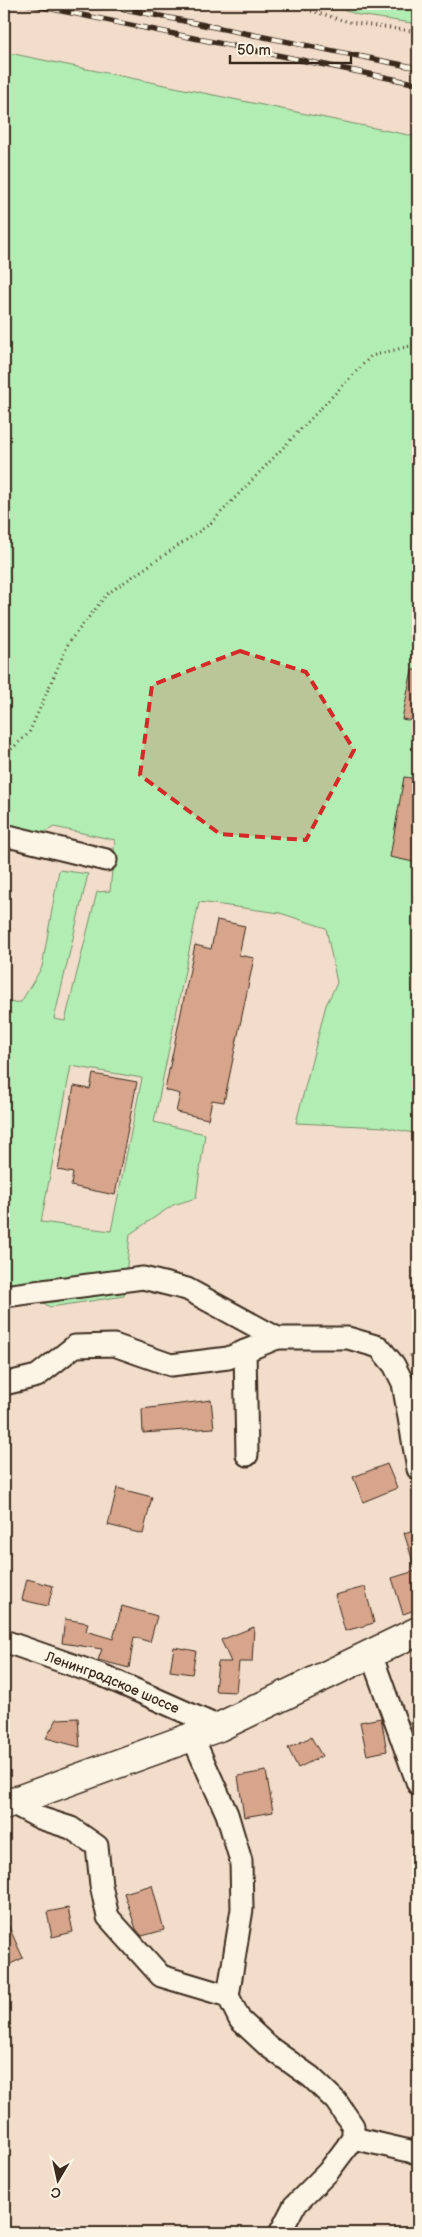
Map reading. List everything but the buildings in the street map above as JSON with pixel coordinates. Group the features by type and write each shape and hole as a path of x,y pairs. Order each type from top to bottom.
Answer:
{"main road":[{"path":"7,1804 219,1727 418,1631"}],"street":[{"path":"4,836 106,860"},
{"path":"4,1296 143,1278 187,1289 277,1338"},
{"path":"4,1384 37,1376 75,1346 114,1345 171,1364 228,1358 277,1338 348,1338 379,1347 394,1365 403,1383 418,1469"},
{"path":"246,1351 247,1454"},
{"name":"Ленинградское шоссе","path":"4,1641 104,1676 219,1727"},
{"path":"371,1654 418,1784"},
{"path":"192,1736 228,1814 241,1861 242,1909 228,1996 240,2020 268,2047 311,2077 336,2101 354,2126 353,2138 328,2172 294,2206 280,2233"},
{"path":"7,1804 40,1818 71,1828 97,1846 101,1885 108,1917 162,1976 228,1996"},
{"path":"353,2138 418,2153"}],"path":[{"path":"287,4 349,22 418,32"},
{"path":"4,756 29,732 69,642 107,594 210,524 371,356 418,344"}],"highlighted area":[{"path":"240,651 306,672 354,750 306,840 220,834 140,775 152,685"}],"green space":[{"path":"325,4 418,4 418,24 359,15"},
{"path":"4,52 418,137 418,1134 384,1127 296,1123 326,1005 337,983 326,928 280,913 199,902 154,1122 205,1134 196,1198 173,1205 130,1234 124,1296 50,1307 12,1283 4,1284 4,1003 21,1002 42,967 59,870 88,874 54,1019 65,1021 97,892 110,891 115,840 54,827 4,854","holes":["71,1066 142,1078 111,1231 41,1222"]}],"railway":[{"path":"28,4 418,84"},
{"path":"100,4 418,68"}]}
